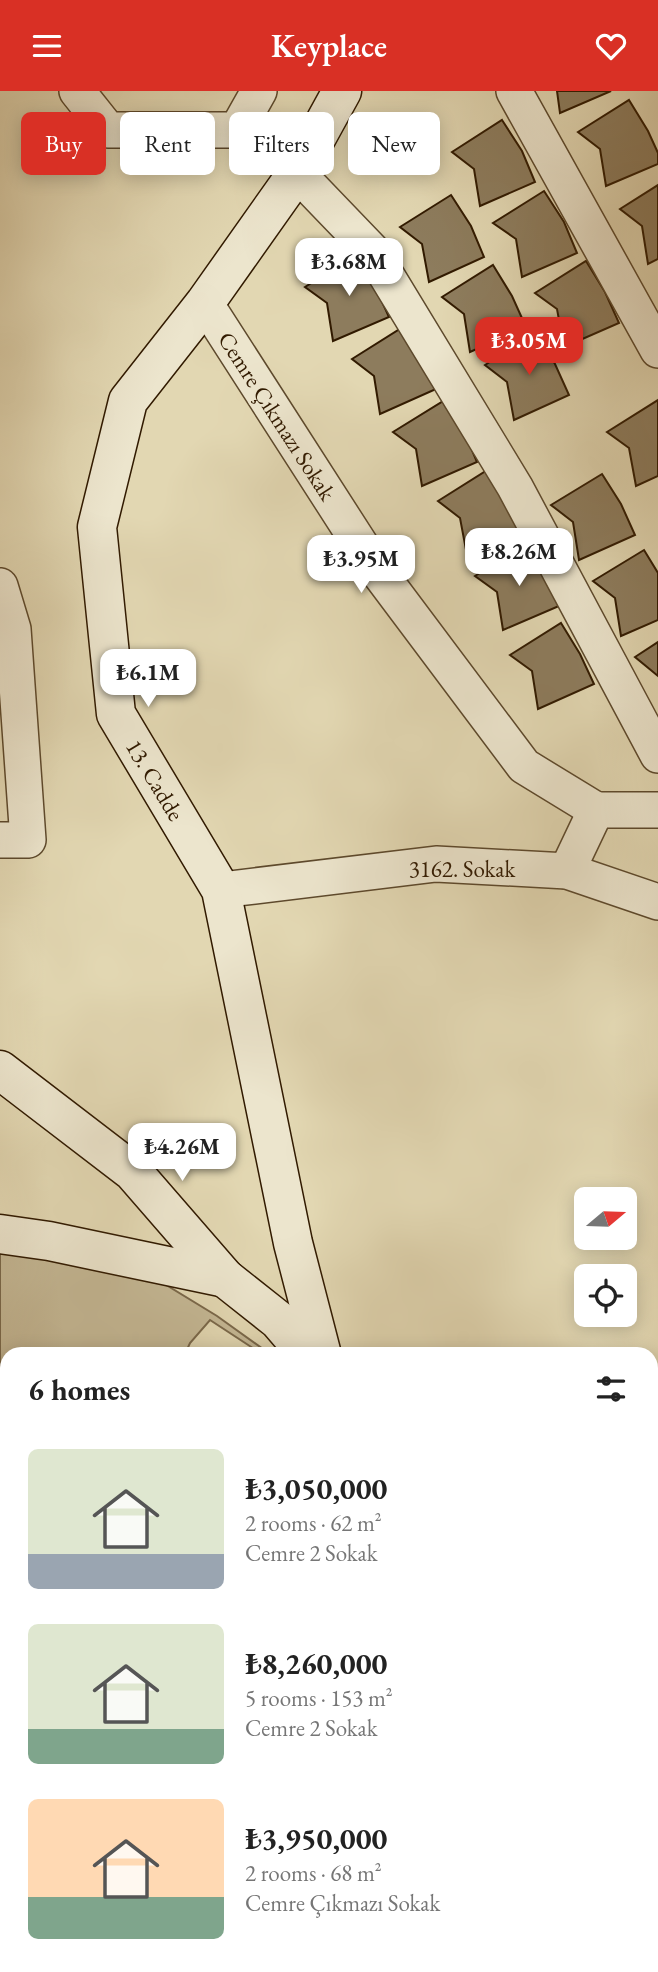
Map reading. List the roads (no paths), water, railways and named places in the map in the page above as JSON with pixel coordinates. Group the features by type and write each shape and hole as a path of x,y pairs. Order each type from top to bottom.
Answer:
{"street":[{"path":"77,91 108,130 237,130 259,91"},
{"name":"13. Cadde","path":"330,112 342,91"},
{"path":"514,91 658,350"},
{"name":"13. Cadde","path":"296,175 205,303 128,401 97,527 116,714 220,890 293,1243 320,1347"},
{"path":"299,175 371,250 515,487 658,755"},
{"name":"Cemre Çıkmazı Sokak","path":"205,303 374,566 524,766 596,810"},
{"path":"0,586 7,630 28,839 0,840"},
{"path":"567,871 596,810 658,810"},
{"name":"3162. Sokak","path":"220,890 436,864 567,871 658,902"},
{"path":"625,891 658,928"},
{"path":"0,1070 133,1173 225,1278 278,1320 301,1347"},
{"path":"0,1234 49,1241 225,1278"}]}
